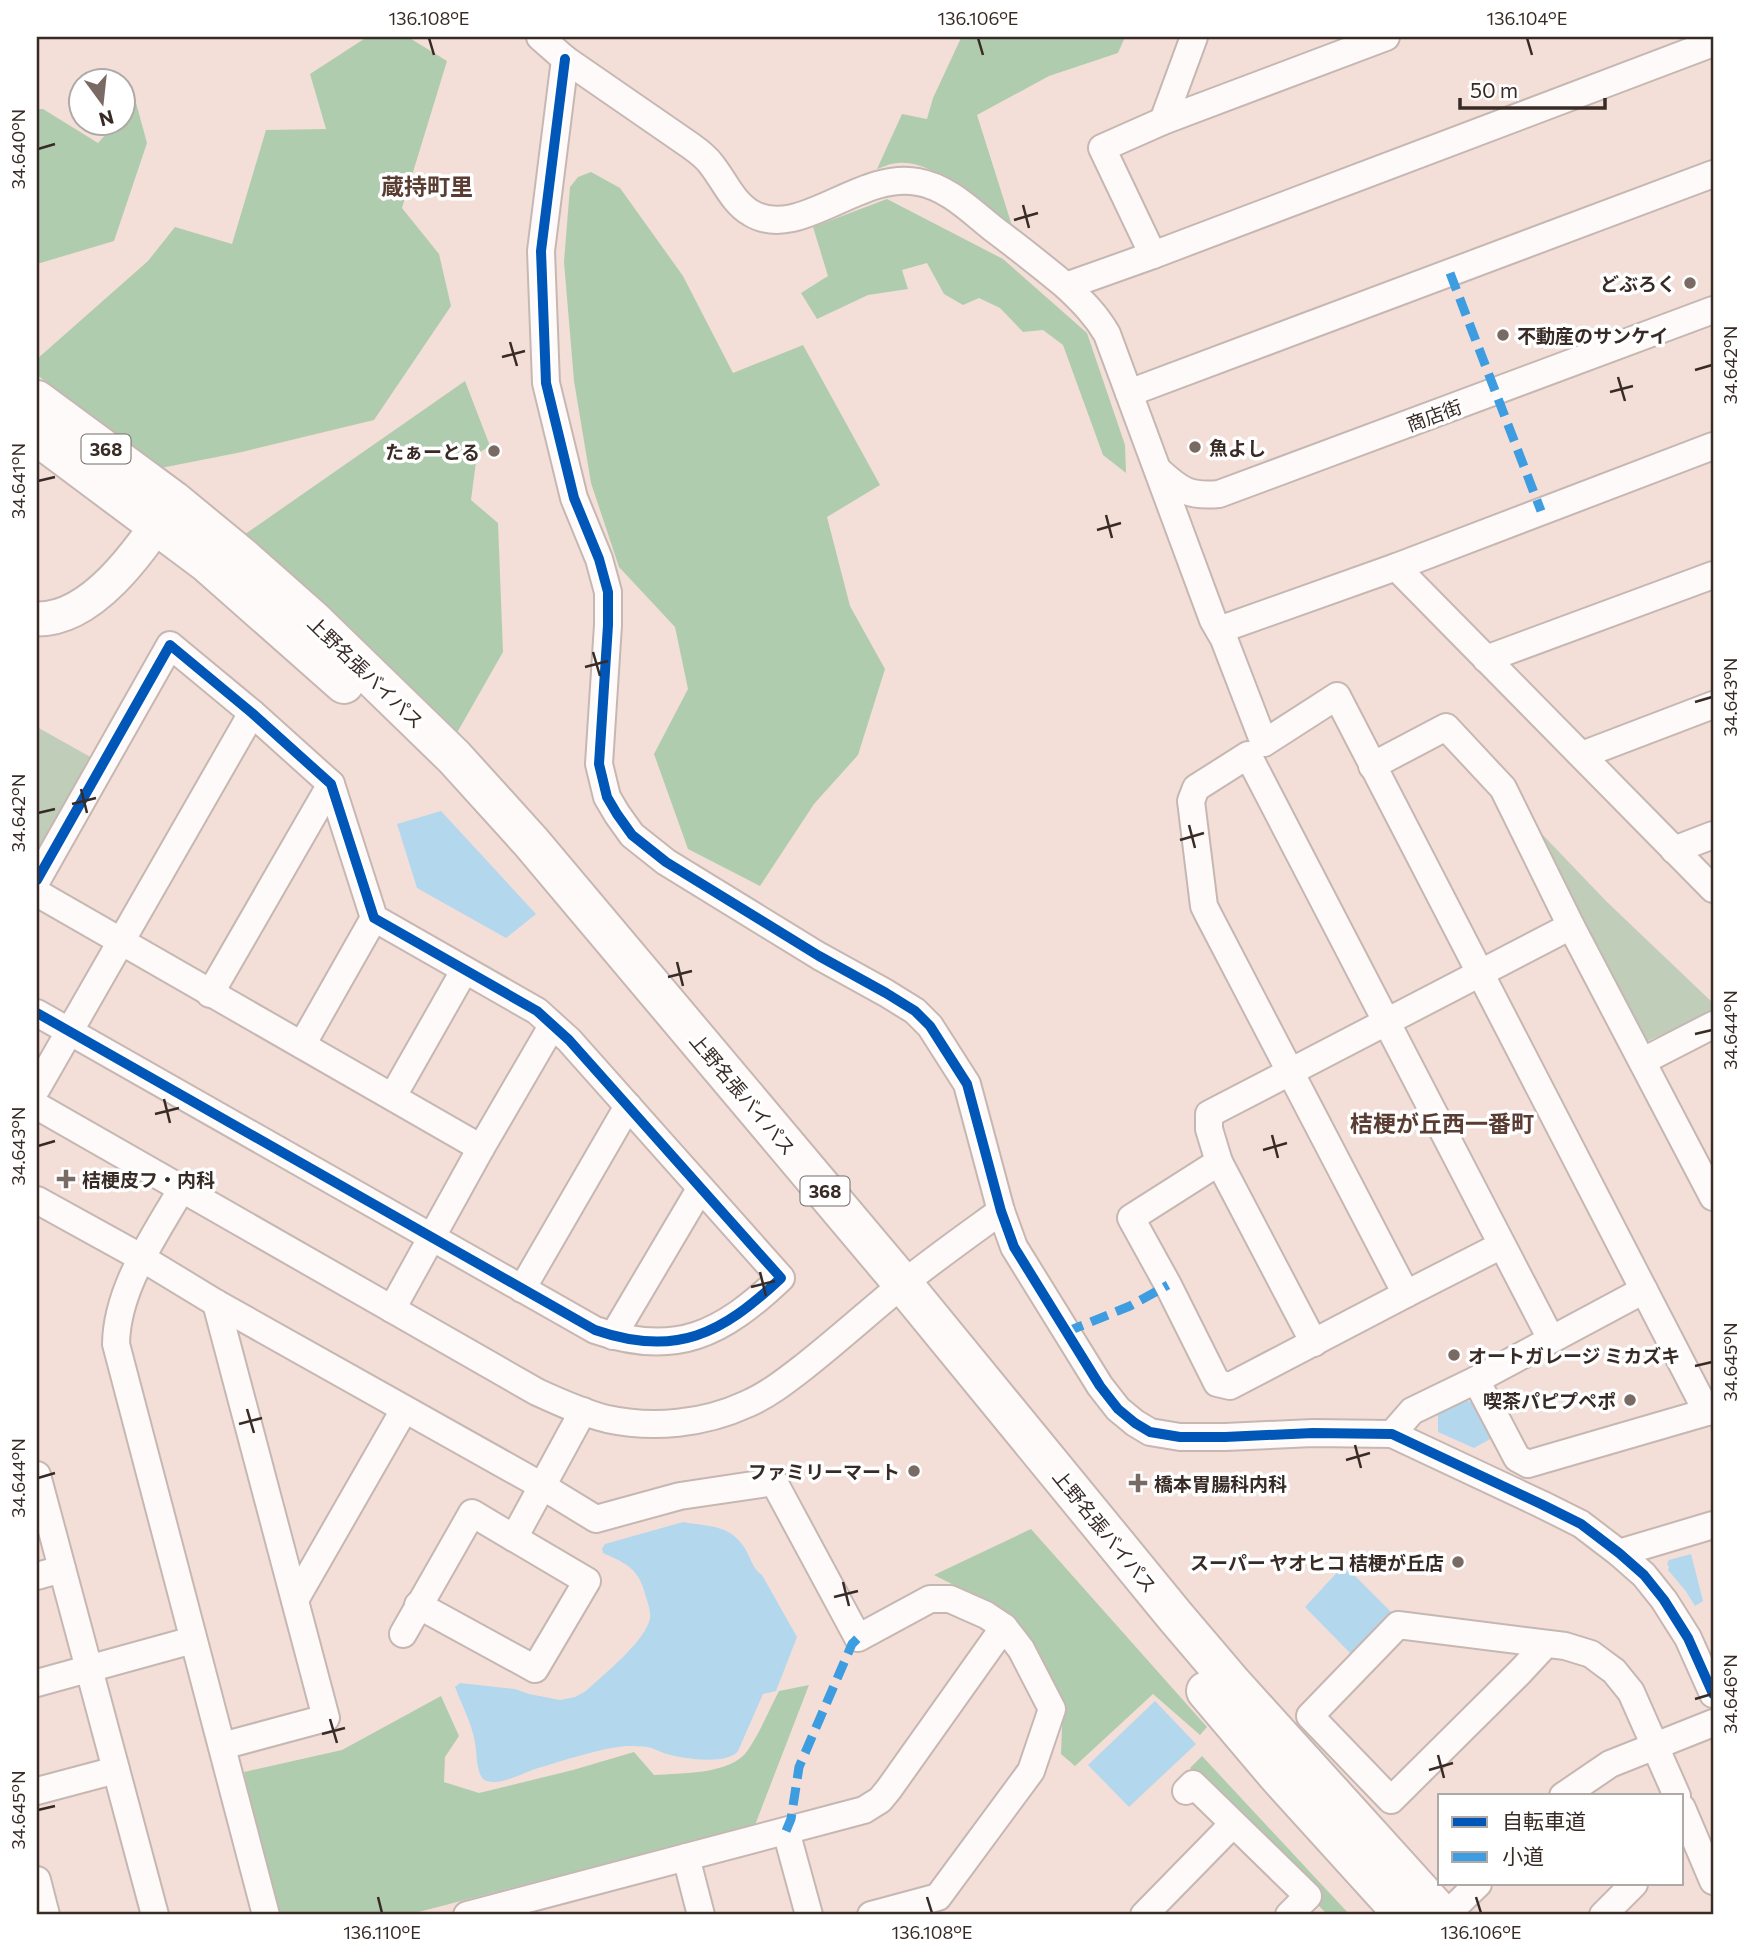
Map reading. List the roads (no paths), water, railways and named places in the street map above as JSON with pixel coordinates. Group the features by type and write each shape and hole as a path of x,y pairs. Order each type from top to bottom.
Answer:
{"highway":[{"name":"上野名張バイパス","path":"37,400 166,513 207,563 365,702 488,825 1233,1683 1444,1915"},
{"name":"上野名張バイパス","path":"37,436 166,513"},
{"name":"上野名張バイパス","path":"894,1292 1216,1703 1404,1915"}],"main road":[{"path":"37,619 74,610 111,583 166,513"}],"street":[{"path":"540,37 565,59 709,160 740,205 751,213 766,220 784,220 809,213 874,184 896,180 933,186 955,199 1066,286 1099,320 1107,334 1219,630 1256,749 1387,1021 1551,1339"},
{"path":"1163,121 1194,37"},
{"path":"1153,255 1102,148 1163,121 1386,37"},
{"path":"1066,286 1713,43"},
{"path":"565,59 541,251 546,383 574,498 599,558 608,592 598,764 607,797 617,814 632,835 657,856 762,923 915,1011 930,1026 967,1084 1000,1211 1014,1247 1100,1386 1118,1409 1150,1432 1180,1437 1313,1433 1392,1434 1581,1524 1644,1575 1664,1600 1707,1666 1713,1694"},
{"path":"1129,393 1713,173"},
{"name":"商店街","path":"1158,470 1180,490 1194,495 1219,495 1713,310"},
{"path":"1219,630 1396,567 1713,446"},
{"path":"1396,567 1713,889"},
{"path":"1486,659 1713,575"},
{"path":"37,880 170,645 252,713 331,784 374,918 537,1012 569,1040 781,1278 739,1314 705,1333 687,1339 650,1343 613,1336 582,1323 37,1013"},
{"path":"1406,1294 1204,906 1191,801 1196,788 1337,696 1479,974 1710,1411 1528,1464 1517,1458 1476,1380"},
{"path":"1582,755 1713,705"},
{"path":"37,1088 252,713"},
{"path":"1372,766 1446,727 1503,788 1571,926 1713,1197"},
{"path":"210,994 331,784"},
{"path":"1674,850 1713,835"},
{"path":"37,893 481,1148"},
{"path":"302,1045 374,918"},
{"path":"1314,1343 1219,1162 1209,1129 1209,1114 1571,926"},
{"path":"393,1096 464,971"},
{"path":"1643,1060 1713,1025"},
{"path":"393,1309 481,1148 552,1026"},
{"path":"37,1106 537,1392 605,1419 654,1424 679,1423 748,1404 786,1381 894,1292 1000,1211"},
{"path":"522,1289 628,1106"},
{"path":"1219,1162 1131,1218 1217,1383 1230,1386 1502,1245"},
{"path":"182,1188 142,1258 122,1307 116,1344 266,1915"},
{"path":"613,1336 700,1189"},
{"path":"38,1203 142,1258 216,1303 596,1519 680,1496 774,1482 858,1638 930,1599 950,1599 986,1615 1004,1627 1021,1649 1052,1709 1031,1770 938,1897 871,1915"},
{"path":"1392,1434 1412,1412 1644,1290"},
{"path":"216,1303 326,1718 222,1746"},
{"path":"295,1600 404,1410"},
{"path":"513,1538 583,1411"},
{"path":"37,1475 49,1573 88,1669 155,1915"},
{"path":"403,1634 418,1605 471,1513 587,1581 535,1670 418,1605"},
{"path":"1619,1553 1713,1525"},
{"path":"1546,1644 1391,1800 1310,1716 1398,1625 1565,1646 1591,1654 1614,1671 1631,1692 1676,1794"},
{"path":"467,1915 864,1810 880,1800 1004,1627"},
{"path":"37,1683 193,1640"},
{"path":"1566,1794 1610,1764 1713,1723"},
{"path":"37,1791 116,1770"},
{"path":"1186,1791 1193,1784 1308,1896 1289,1915"},
{"path":"1684,1818 1691,1854 1713,1881"},
{"path":"1144,1915 1233,1824"},
{"path":"786,1831 809,1915"},
{"path":"686,1857 701,1915"},
{"path":"37,1880 46,1915"},
{"path":"1603,1915 1633,1885"},
{"path":"1444,1915 1475,1887"}],"water":[{"path":"441,811 536,914 506,938 417,888 397,824"},
{"path":"1463,1399 1475,1404 1492,1438 1474,1448 1438,1432 1438,1412"},
{"path":"683,1522 720,1528 741,1543 797,1637 776,1691 763,1694 738,1751 725,1758 705,1760 674,1756 647,1747 626,1746 582,1755 505,1780 492,1782 484,1779 479,1770 472,1728 455,1687 460,1683 515,1689 560,1700 586,1691 641,1637 650,1618 643,1588 636,1574 626,1564 603,1553 602,1549 605,1544"},
{"path":"1691,1554 1703,1601 1695,1606 1668,1570 1667,1564 1669,1560"},
{"path":"1344,1565 1393,1614 1351,1654 1305,1607"},
{"path":"1155,1701 1196,1744 1129,1807 1088,1765"}],"place":[{"name":"どぶろく","path":"1690,283"},
{"name":"不動産のサンケイ","path":"1503,335"},
{"name":"魚よし","path":"1195,447"},
{"name":"たぁーとる","path":"494,451"},
{"name":"桔梗皮フ・内科","path":"66,1179"},
{"name":"オートガレージ ミカズキ","path":"1454,1355"},
{"name":"喫茶パピプペポ","path":"1630,1400"},
{"name":"ファミリーマート","path":"914,1471"},
{"name":"橋本胃腸科内科","path":"1138,1483"},
{"name":"スーパー ヤオヒコ 桔梗が丘店","path":"1458,1562"}],"district":[{"name":"蔵持町里","path":"427,186"},
{"name":"桔梗が丘西一番町","path":"1442,1123"}]}
